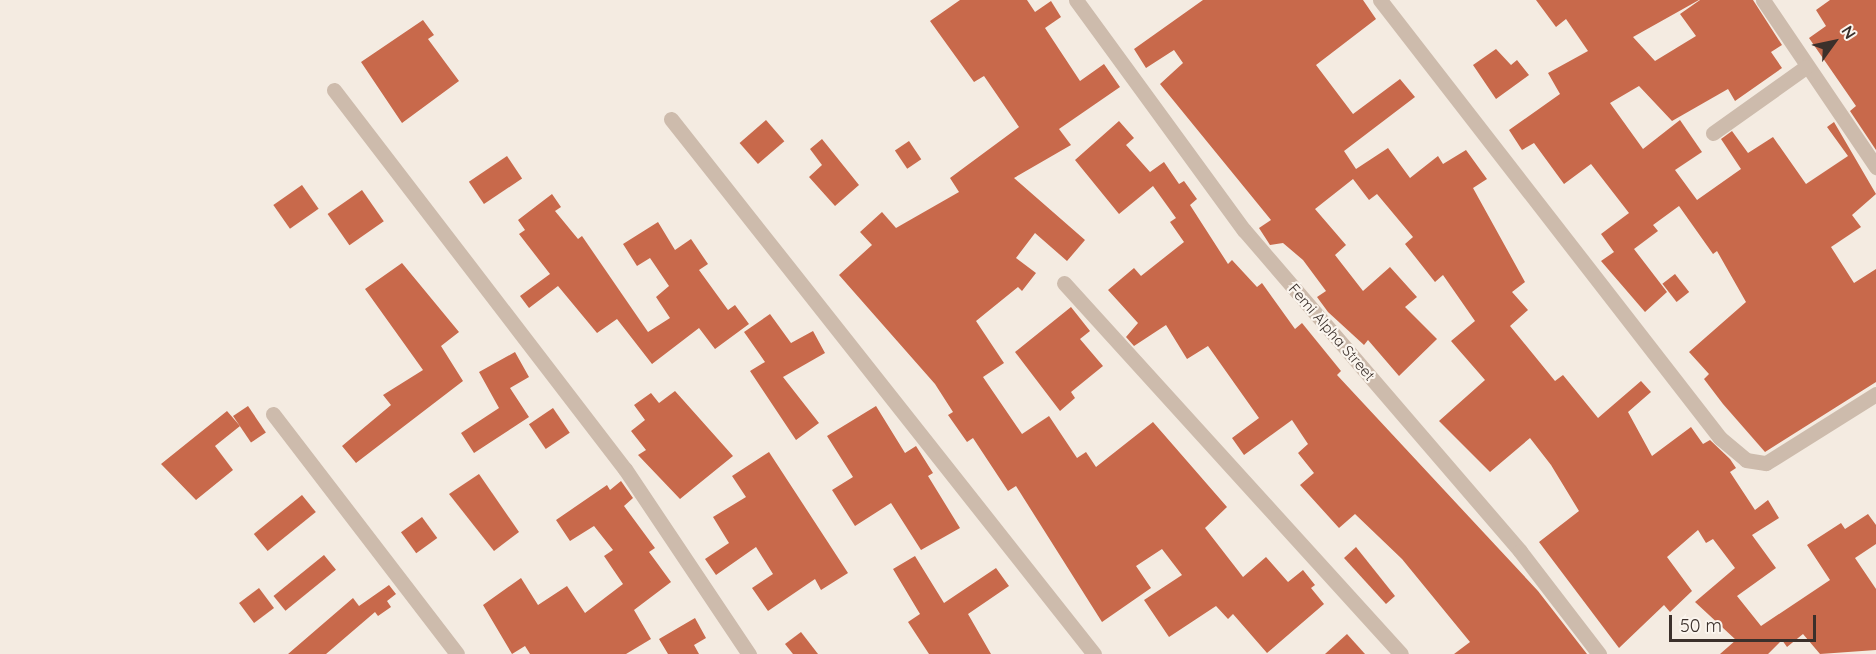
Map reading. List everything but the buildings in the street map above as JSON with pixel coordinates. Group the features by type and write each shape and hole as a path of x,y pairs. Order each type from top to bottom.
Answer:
{"street":[{"name":"Femi Alpha Street","path":"1076,0 1244,230 1520,551 1599,654"},
{"path":"1380,0 1720,438 1746,460 1766,463 1876,394"},
{"path":"1762,0 1876,167"},
{"path":"1713,133 1806,67"},
{"path":"334,90 625,469 748,654"},
{"path":"671,118 1094,654"},
{"path":"1064,283 1401,654"},
{"path":"273,414 457,654"}]}
